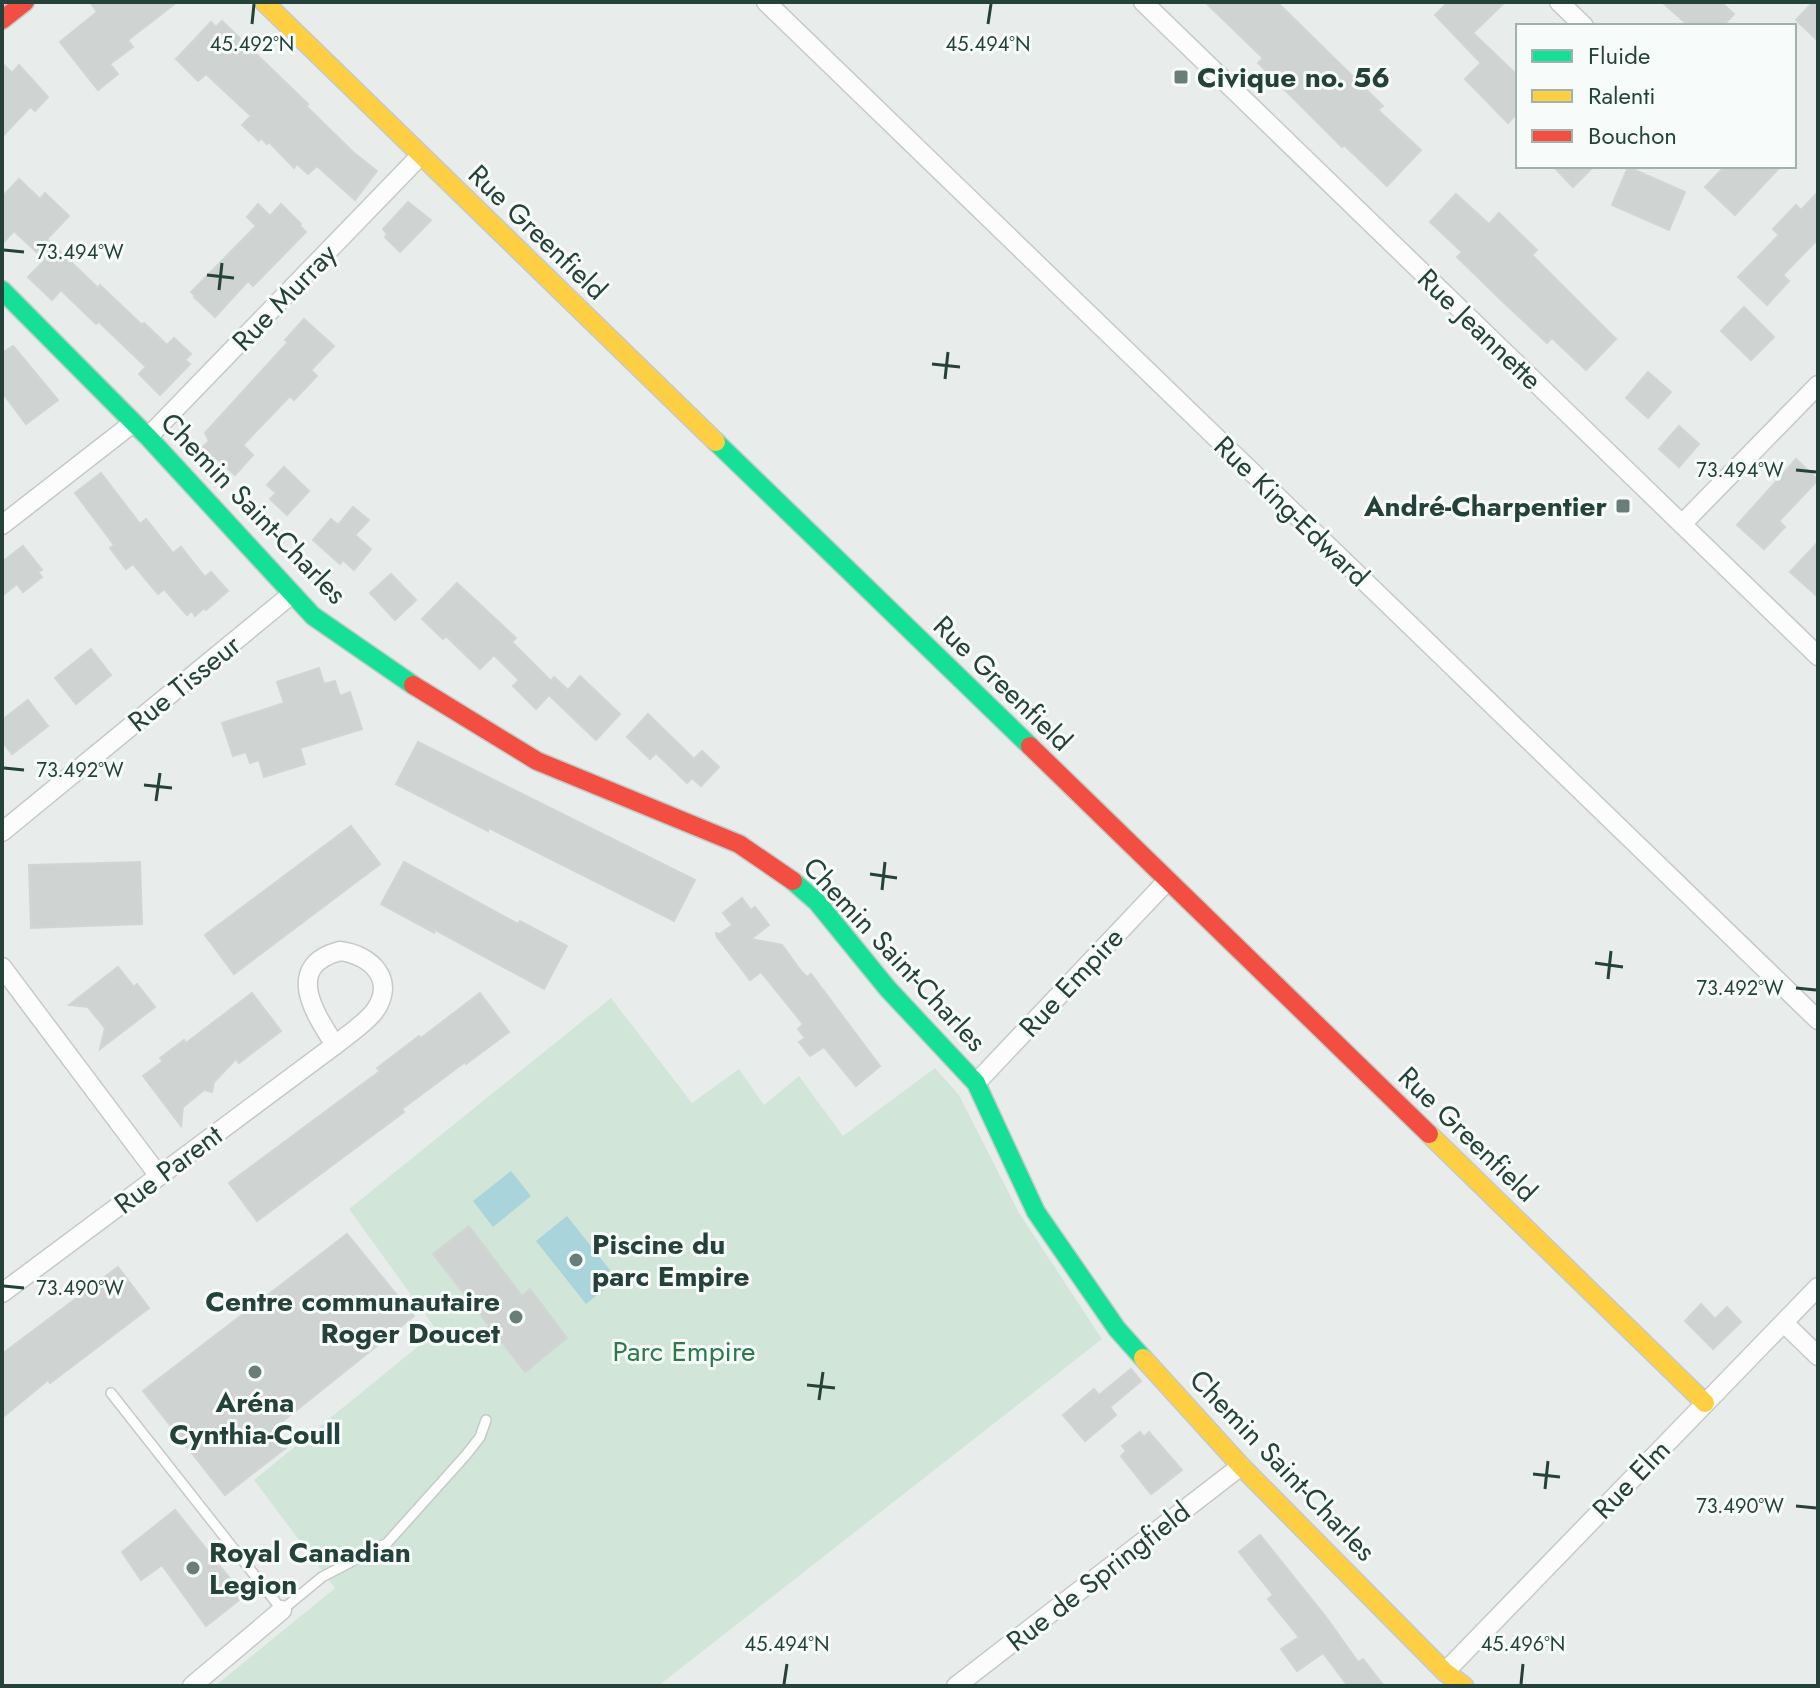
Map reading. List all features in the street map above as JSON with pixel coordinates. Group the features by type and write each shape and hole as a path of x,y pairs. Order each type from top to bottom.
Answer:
{"street":[{"path":"2,20 25,2"},
{"name":"Rue Greenfield","path":"264,2 1705,1403"},
{"name":"Rue King-Edward","path":"766,2 1818,1020"},
{"name":"Rue Jeannette","path":"1143,2 1818,656"},
{"path":"1559,2 1582,24"},
{"name":"Rue Murray","path":"148,437 420,156"},
{"name":"Chemin Saint-Charles","path":"2,290 148,437 313,616 397,675 537,761 739,844 784,872 817,902 888,989 976,1083 1036,1212 1117,1329 1241,1466 1445,1672 1464,1686"},
{"path":"1682,524 1818,385"},
{"path":"2,525 133,423"},
{"name":"Rue Tisseur","path":"2,832 292,594"},
{"name":"Rue Empire","path":"976,1083 1167,881"},
{"name":"Rue Parent","path":"2,1293 335,1045 375,1011 382,991 380,972 368,960 340,951 326,955 315,964 308,979 308,995 335,1045"},
{"path":"2,967 159,1176"},
{"name":"Rue Elm","path":"1445,1672 1818,1287"},
{"path":"1784,1323 1818,1356"},
{"name":"Rue de Springfield","path":"956,1686 1241,1466"},
{"path":"192,1686 282,1610"}],"lane":[{"path":"111,1393 282,1610 322,1577 387,1543 466,1455 480,1437 486,1420"}],"green space":[{"name":"Parc Empire","path":"611,998 692,1103 739,1069 764,1105 799,1076 843,1136 935,1068 959,1095 1019,1213 1102,1339 658,1686 215,1686 335,1588 254,1480 437,1331 349,1209"}],"water":[{"path":"511,1171 531,1196 493,1227 473,1201"},
{"name":"Piscine du parc Empire","path":"567,1216 617,1279 586,1304 536,1241"}],"building":[{"path":"90,2 177,2 128,40 133,47 110,64 118,74 98,90 60,42 97,12"},
{"path":"1205,2 1277,2 1383,106 1378,110 1421,150 1387,186 1344,145 1342,147 1258,63 1263,58"},
{"path":"1448,2 1505,2 1473,33 1516,74 1516,114 1508,123 1465,79 1481,63 1435,15"},
{"path":"1662,2 1721,2 1734,14 1725,24 1687,24"},
{"path":"1813,2 1818,2 1818,41 1796,20"},
{"path":"222,21 354,153 377,171 355,200 317,166 308,174 297,164 294,168 269,142 267,144 261,138 259,141 242,125 251,116 206,74 198,81 176,59 211,22 216,27"},
{"path":"2,63 12,73 19,65 48,97 35,111 30,107 2,137"},
{"path":"1555,168 1592,168 1573,187"},
{"path":"1628,168 1685,192 1669,230 1612,205"},
{"path":"1723,168 1779,168 1735,215 1705,187"},
{"path":"19,179 40,199 45,193 69,216 47,239 98,288 100,285 167,345 174,338 191,354 185,360 190,364 160,395 139,374 146,367 99,322 96,324 61,290 52,300 28,277 45,260 14,231 2,244 2,197"},
{"path":"1818,192 1818,239 1783,275 1789,281 1767,305 1738,277 1779,235 1773,229 1796,205 1801,210"},
{"path":"1456,194 1489,224 1499,213 1537,250 1532,255 1616,339 1586,370 1552,338 1547,343 1499,298 1457,257 1462,252 1430,222"},
{"path":"408,202 431,220 400,252 385,237 387,234 383,229"},
{"path":"258,204 270,216 281,204 306,232 253,286 248,281 215,317 191,292 256,226 247,217"},
{"path":"1744,307 1774,337 1751,360 1721,331"},
{"path":"304,319 334,346 311,370 317,376 294,400 290,396 243,445 253,455 235,475 203,447 209,441 205,433 288,342 285,340"},
{"path":"13,346 58,400 26,424 2,392 2,353"},
{"path":"1648,372 1671,392 1648,418 1626,398"},
{"path":"1679,426 1699,444 1679,467 1659,449"},
{"path":"1796,459 1818,480 1779,521 1785,527 1764,549 1737,525"},
{"path":"284,467 309,491 287,515 270,499 276,493 267,485"},
{"path":"101,473 140,524 146,519 173,553 181,547 205,577 211,572 228,591 206,610 204,608 195,616 192,611 187,615 164,589 158,594 133,564 126,569 110,548 114,545 75,493"},
{"path":"353,507 369,520 355,535 371,549 354,570 343,560 340,564 313,540 331,519 338,525"},
{"path":"1818,542 1818,597 1790,572"},
{"path":"23,546 42,570 38,572 42,577 23,592 17,584 2,596 2,562"},
{"path":"391,574 416,600 395,620 370,593"},
{"path":"457,583 516,638 512,642 551,681 554,677 568,690 580,676 620,714 596,740 549,695 536,709 513,686 519,680 494,655 480,669 446,636 443,639 422,619"},
{"path":"91,649 111,675 76,704 55,678"},
{"path":"319,668 324,684 335,681 340,696 350,692 362,729 300,748 305,764 264,777 259,760 250,763 246,752 233,756 222,723 284,703 277,682"},
{"path":"28,700 48,726 12,754 2,741 2,720"},
{"path":"648,714 694,759 702,751 719,767 701,786 692,778 687,783 656,753 650,759 627,737"},
{"path":"418,742 695,880 674,921 396,784"},
{"path":"351,826 380,864 234,974 205,935"},
{"path":"140,862 142,924 31,928 29,865"},
{"path":"404,862 518,924 520,921 567,946 544,989 381,904"},
{"path":"742,898 751,910 755,907 769,925 751,939 782,945 807,977 811,974 880,1066 856,1086 824,1047 810,1056 799,1042 805,1038 798,1029 803,1024 761,972 750,980 717,937 716,933 720,934 732,925 723,913"},
{"path":"118,967 134,987 137,984 155,1007 100,1049 105,1028 88,1007 69,1005"},
{"path":"252,993 281,1031 239,1063 236,1059 214,1082 212,1092 204,1090 183,1107 181,1126 143,1076 163,1061 160,1058 184,1040 186,1043"},
{"path":"480,993 509,1032 402,1109 404,1112 257,1221 229,1183 380,1071 377,1068 419,1036 421,1038"},
{"name":"Centre communautaire Roger Doucet","path":"469,1226 522,1296 530,1289 567,1338 525,1372 433,1254"},
{"name":"Aréna Cynthia-Coull","path":"347,1234 414,1316 273,1429 287,1447 225,1495 143,1391"},
{"path":"118,1267 149,1308 50,1383 48,1380 2,1418 2,1354"},
{"path":"1701,1304 1715,1319 1727,1307 1741,1322 1713,1349 1685,1321"},
{"path":"1131,1369 1141,1381 1110,1407 1116,1415 1085,1441 1063,1415 1094,1389 1099,1395"},
{"path":"1140,1432 1144,1437 1149,1432 1182,1470 1151,1494 1121,1456 1126,1451 1122,1446"},
{"name":"Royal Canadian Legion","path":"175,1510 244,1596 206,1626 162,1565 141,1580 122,1552"},
{"path":"1260,1535 1358,1662 1363,1659 1384,1686 1348,1686 1323,1653 1297,1671 1281,1649 1299,1637 1268,1599 1273,1595 1239,1552"}],"traffic: fast":[{"path":"2,290 148,437 313,616 413,685"},
{"path":"716,442 1030,746"},
{"path":"793,881 817,902 888,989 976,1083 1036,1212 1117,1329 1143,1358"}],"traffic: slow":[{"path":"264,2 716,442"},
{"path":"1429,1134 1705,1403"},
{"path":"1143,1358 1241,1466 1445,1672 1464,1686"}],"traffic: jam":[{"path":"2,20 25,2"},
{"path":"413,685 537,761 739,844 793,881"},
{"path":"1030,746 1429,1134"}],"place":[{"name":"Civique no. 56","path":"1181,77"},
{"name":"André-Charpentier","path":"1623,506"},
{"name":"Piscine du parc Empire","path":"576,1260"},
{"name":"Centre communautaire Roger Doucet","path":"516,1317"},
{"name":"Aréna Cynthia-Coull","path":"255,1372"},
{"name":"Royal Canadian Legion","path":"193,1568"}]}
